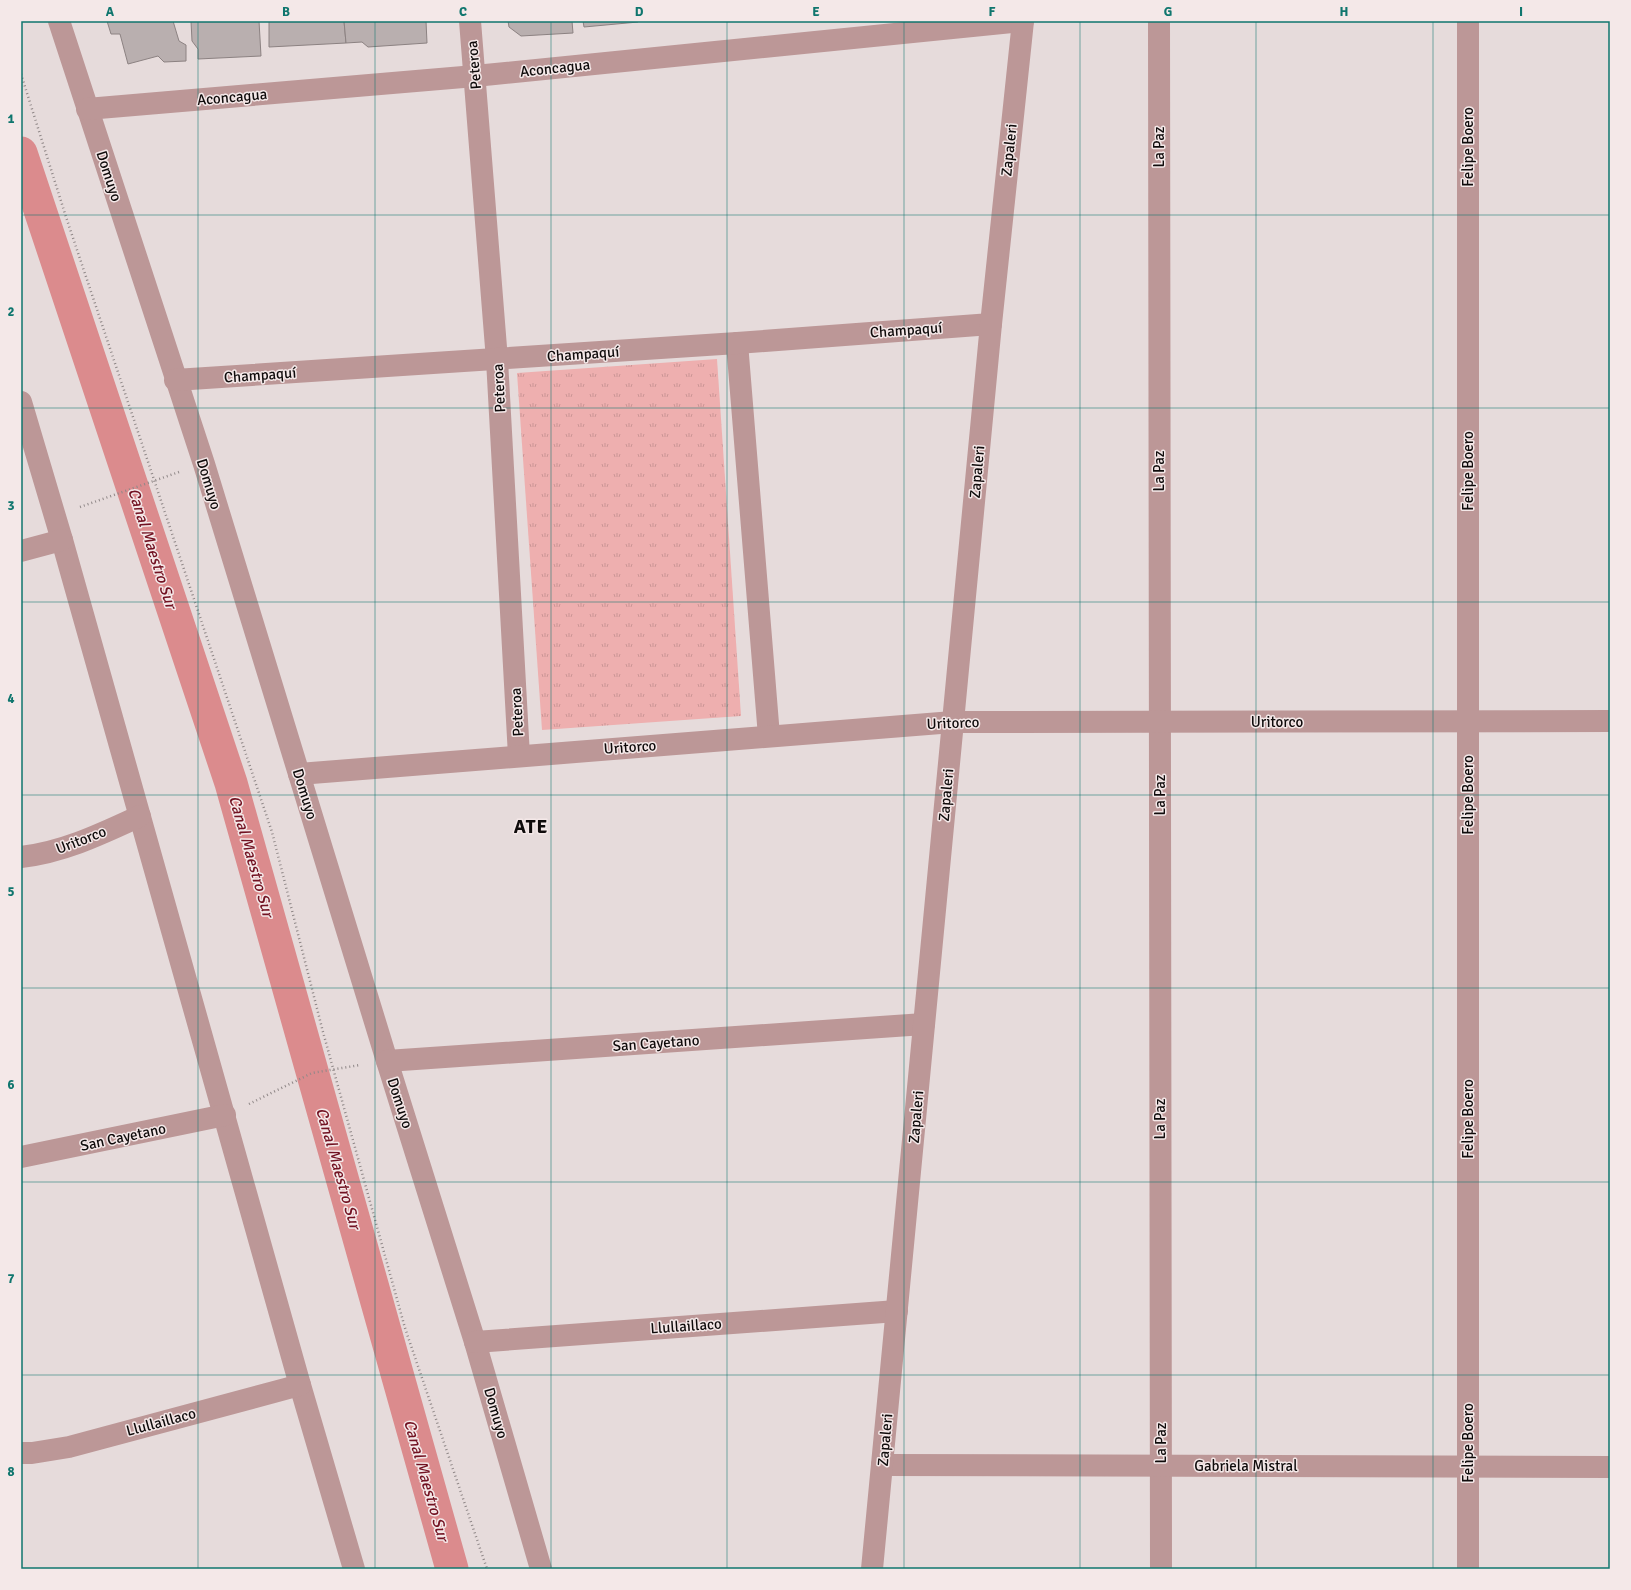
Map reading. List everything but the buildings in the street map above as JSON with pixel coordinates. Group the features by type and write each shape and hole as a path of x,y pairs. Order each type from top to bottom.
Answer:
{"street":[{"name":"Domuyo","path":"58,21 206,472 475,1342 541,1569"},
{"name":"Peteroa","path":"470,21 497,360 519,756"},
{"name":"Aconcagua","path":"87,109 475,76 1023,21"},
{"name":"Zapaleri","path":"872,1569 991,324 1023,21"},
{"name":"La Paz","path":"1159,21 1161,1569"},
{"name":"Felipe Boero","path":"1468,21 1468,1569"},
{"name":"Champaquí","path":"175,380 497,360 991,324"},
{"path":"737,343 769,736"},
{"path":"21,402 62,540 300,1385 354,1569"},
{"path":"21,551 62,540"},
{"name":"Uritorco","path":"299,774 953,722 1610,721"},
{"name":"Uritorco","path":"21,857 39,855 74,846 140,816"},
{"name":"San Cayetano","path":"387,1061 924,1024"},
{"name":"San Cayetano","path":"21,1157 225,1115"},
{"name":"Llullaillaco","path":"475,1342 897,1310"},
{"name":"Llullaillaco","path":"21,1453 32,1453 69,1447 300,1385"},
{"name":"Gabriela Mistral","path":"882,1465 1610,1467"}],"path":[{"path":"21,74 66,217 272,832 334,1069 405,1328 487,1569"},
{"path":"110,496 155,481"},
{"path":"225,1115 312,1073 387,1061"}],"green space":[{"path":"717,359 741,716 542,730 517,373"}],"waterway":[{"name":"Canal Maestro Sur","path":"21,153 231,783 452,1569"}],"district":[{"name":"ATE","path":"531,826"}]}
